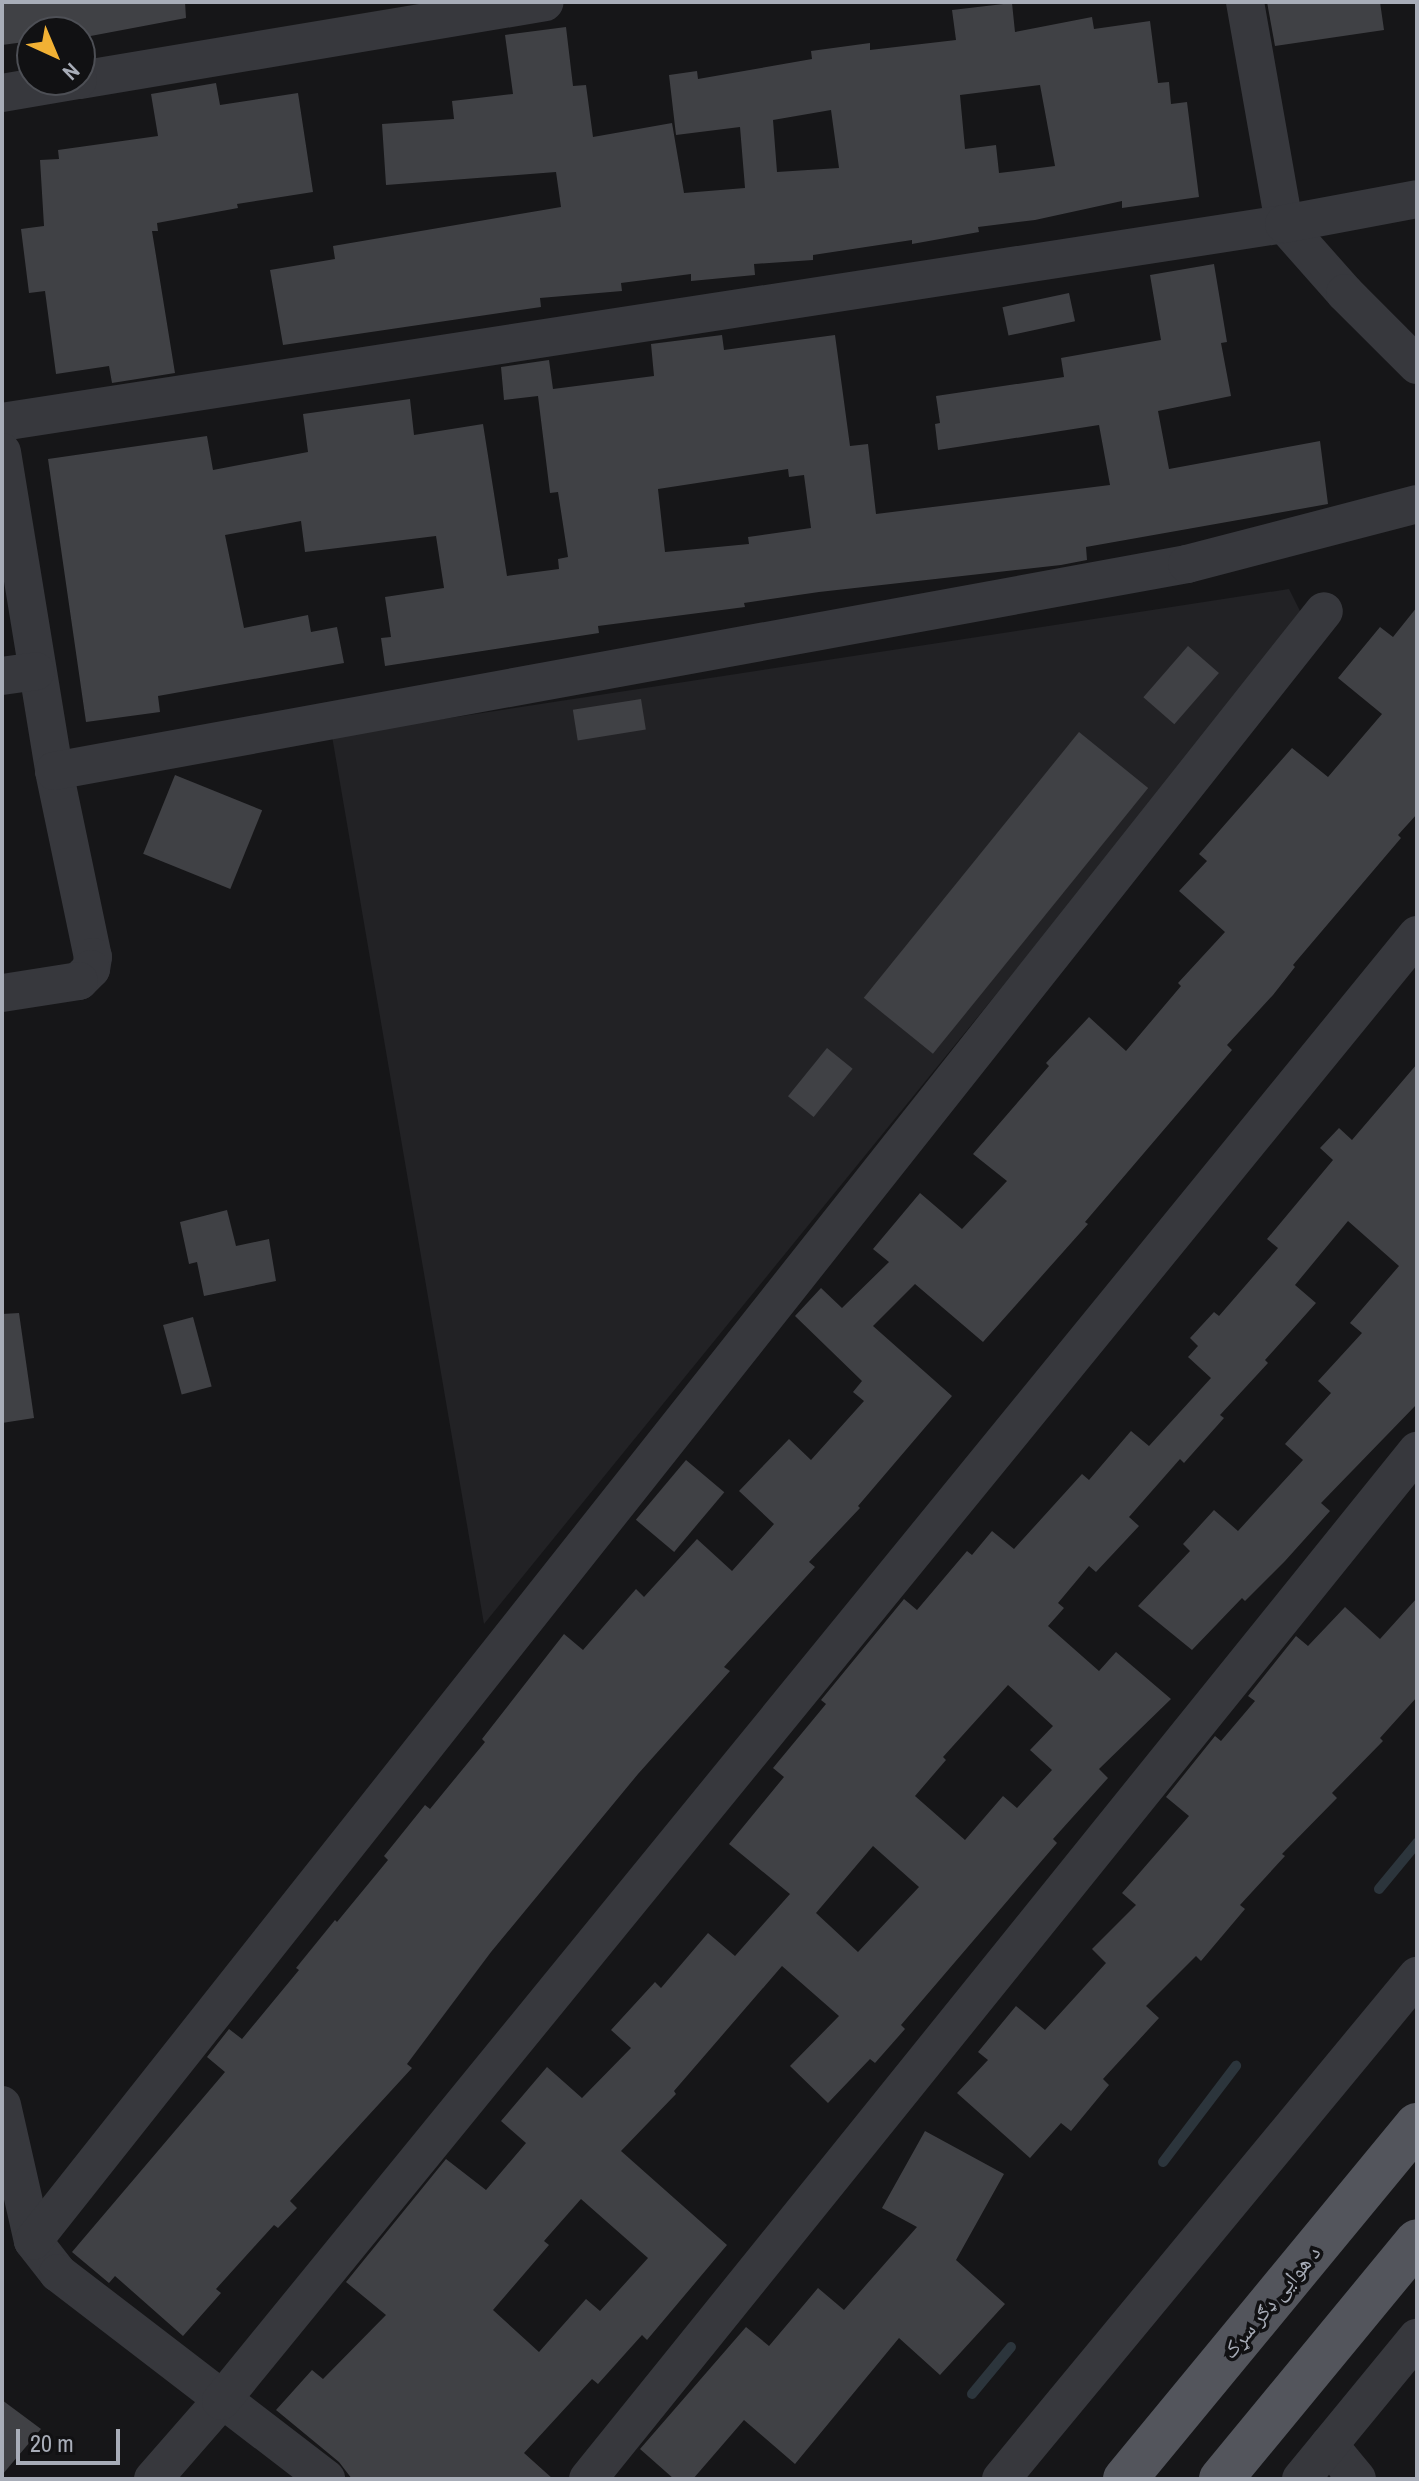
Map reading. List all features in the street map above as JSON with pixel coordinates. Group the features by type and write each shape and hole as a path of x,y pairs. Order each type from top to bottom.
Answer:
{"main road":[{"name":"د هوایی ډګر سړک","path":"1125,2479 1417,2125"},
{"path":"1221,2479 1417,2241"}],"street":[{"path":"96,77 544,2"},
{"path":"1245,2 1284,224 1345,293 1417,365"},
{"path":"2,422 1284,224 1417,199"},
{"path":"2,452 19,673 54,771 93,957 91,969 79,981 2,993"},
{"path":"54,771 1187,564 1417,504"},
{"path":"33,2241 1324,611"},
{"path":"153,2479 221,2401 1417,935"},
{"path":"588,2479 1417,1451"},
{"path":"1001,2479 1417,1976"},
{"path":"2,2105 33,2241 58,2273 326,2479"},
{"path":"1301,2479 1417,2338"},
{"path":"1329,2445 1357,2479"}],"shaded area":[{"path":"1289,589 1303,617 484,1624 332,736"}],"building":[{"path":"2,2 185,2 186,18 96,35 96,16 16,16 16,43 2,45"},
{"path":"1267,2 1380,2 1384,30 1275,46"},
{"path":"1012,3 1015,32 1092,17 1094,29 1150,21 1158,83 1169,82 1171,104 1187,102 1199,197 1122,208 1122,201 1035,220 978,227 979,232 912,244 912,240 813,255 813,260 754,264 755,275 691,281 691,274 621,283 622,291 540,298 541,307 283,345 270,270 335,259 333,246 561,207 556,172 386,185 382,124 454,119 452,101 513,94 505,35 566,27 573,86 586,85 593,137 672,123 684,193 745,188 740,127 676,135 669,75 697,71 698,79 812,59 811,51 870,43 870,50 956,40 952,10","holes":["1040,85 1055,166 999,173 996,145 965,149 960,95","831,110 839,168 777,172 773,120"]},
{"path":"216,83 220,105 298,93 313,192 237,204 238,208 157,223 158,231 152,231 175,373 112,383 109,366 56,374 45,291 29,293 21,229 44,226 40,160 59,159 58,150 158,136 151,94"},
{"path":"1214,264 1227,342 1221,343 1231,396 1158,411 1169,469 1320,441 1328,504 1086,547 1087,560 1061,565 744,603 745,607 598,626 599,633 385,666 381,638 391,637 385,597 444,588 436,536 305,552 301,521 225,535 244,628 308,615 311,632 337,627 344,663 158,696 160,712 86,722 48,459 207,436 213,470 308,452 303,414 410,399 414,435 483,424 507,576 559,569 558,559 568,557 558,492 550,493 538,396 504,400 501,367 549,360 553,389 654,376 651,344 722,335 724,350 835,335 850,446 868,444 876,514 1110,485 1099,425 938,450 935,424 940,423 936,396 1064,377 1061,358 1161,340 1150,275","holes":["788,469 789,477 804,475 811,528 748,537 749,544 665,552 658,489"]},
{"path":"1069,293 1075,321 1009,336 1002,307"},
{"path":"1417,607 1417,814 1398,835 1401,838 1293,965 1295,967 1273,995 1227,1045 1232,1050 1085,1222 1088,1224 983,1342 915,1284 873,1326 952,1396 858,1506 860,1508 809,1562 815,1567 724,1667 730,1671 638,1774 491,1952 407,2064 412,2068 290,2201 297,2208 278,2228 274,2225 216,2289 221,2293 183,2336 115,2276 109,2283 72,2252 225,2072 207,2057 229,2029 242,2039 299,1970 296,1968 335,1920 337,1922 388,1860 384,1856 425,1805 430,1809 485,1742 482,1739 564,1634 583,1650 636,1589 644,1597 697,1539 732,1571 774,1524 739,1491 789,1439 811,1460 864,1401 853,1392 862,1381 795,1316 821,1288 842,1308 889,1262 873,1249 920,1193 962,1229 1007,1181 973,1154 1049,1066 1046,1063 1089,1017 1126,1051 1181,986 1178,983 1225,932 1179,891 1207,861 1199,854 1292,748 1328,777 1382,714 1338,678 1380,627 1393,637"},
{"path":"1188,646 1219,673 1174,724 1143,697"},
{"path":"641,699 646,730 578,740 573,710"},
{"path":"1079,732 1148,788 933,1054 864,998"},
{"path":"175,775 262,810 230,889 143,854"},
{"path":"827,1048 853,1069 814,1117 788,1096"},
{"path":"1417,1064 1417,1404 1321,1503 1330,1511 1285,1561 1245,1601 1242,1598 1192,1650 1138,1606 1190,1551 1183,1544 1214,1510 1238,1531 1303,1460 1285,1444 1331,1393 1318,1381 1362,1333 1350,1323 1399,1266 1348,1221 1295,1285 1316,1303 1265,1360 1268,1363 1220,1415 1224,1418 1184,1463 1180,1459 1129,1517 1139,1526 1096,1572 1089,1566 1058,1603 1064,1608 1048,1626 1099,1671 1116,1652 1171,1699 1099,1769 1108,1778 1053,1839 1057,1843 901,2025 905,2029 875,2063 870,2059 828,2103 790,2066 839,2016 782,1966 674,2091 676,2094 621,2151 727,2245 647,2340 642,2335 598,2384 592,2379 524,2453 553,2479 352,2479 339,2462 276,2410 312,2370 323,2379 386,2315 346,2282 446,2159 486,2190 526,2143 501,2121 547,2067 582,2098 631,2048 611,2030 655,1982 661,1988 708,1933 735,1956 790,1894 729,1844 784,1777 773,1768 826,1704 821,1700 904,1599 917,1610 967,1551 972,1555 992,1531 1014,1549 1082,1474 1089,1480 1131,1431 1149,1446 1211,1378 1188,1357 1198,1346 1190,1338 1214,1312 1219,1316 1278,1248 1267,1239 1333,1160 1320,1148 1339,1128 1352,1140","holes":["1008,1685 1053,1726 1030,1750 1052,1770 1017,1808 1003,1796 965,1840 915,1796 946,1760 943,1757","873,1846 919,1887 858,1952 816,1913","581,2199 648,2258 600,2311 586,2299 539,2352 493,2310 549,2245 544,2241"]},
{"path":"227,1210 236,1246 269,1239 276,1281 204,1296 197,1262 189,1264 180,1222"},
{"path":"19,1313 34,1418 2,1423 2,1314"},
{"path":"193,1317 212,1387 182,1395 163,1325"},
{"path":"686,1460 724,1492 674,1552 636,1520"},
{"path":"1417,1598 1417,1697 1380,1738 1383,1741 1332,1793 1337,1798 1282,1854 1285,1856 1240,1905 1245,1909 1201,1961 1196,1956 1146,2006 1159,2018 1103,2079 1109,2085 1071,2131 1061,2123 1030,2158 957,2093 988,2060 978,2052 1016,2006 1045,2030 1106,1963 1092,1949 1136,1905 1122,1893 1189,1816 1166,1797 1215,1736 1221,1741 1255,1701 1248,1696 1296,1636 1308,1646 1345,1607 1380,1639"},
{"path":"925,2131 1004,2174 956,2260 1005,2304 940,2375 899,2338 795,2464 744,2420 693,2479 674,2479 640,2449 746,2327 769,2346 818,2288 844,2310 917,2227 882,2208"},
{"path":"2,2400 41,2429 2,2475"}],"waterway":[{"path":"1379,1889 1417,1843"},
{"path":"1163,2162 1236,2066"},
{"path":"972,2394 1011,2347"}]}
